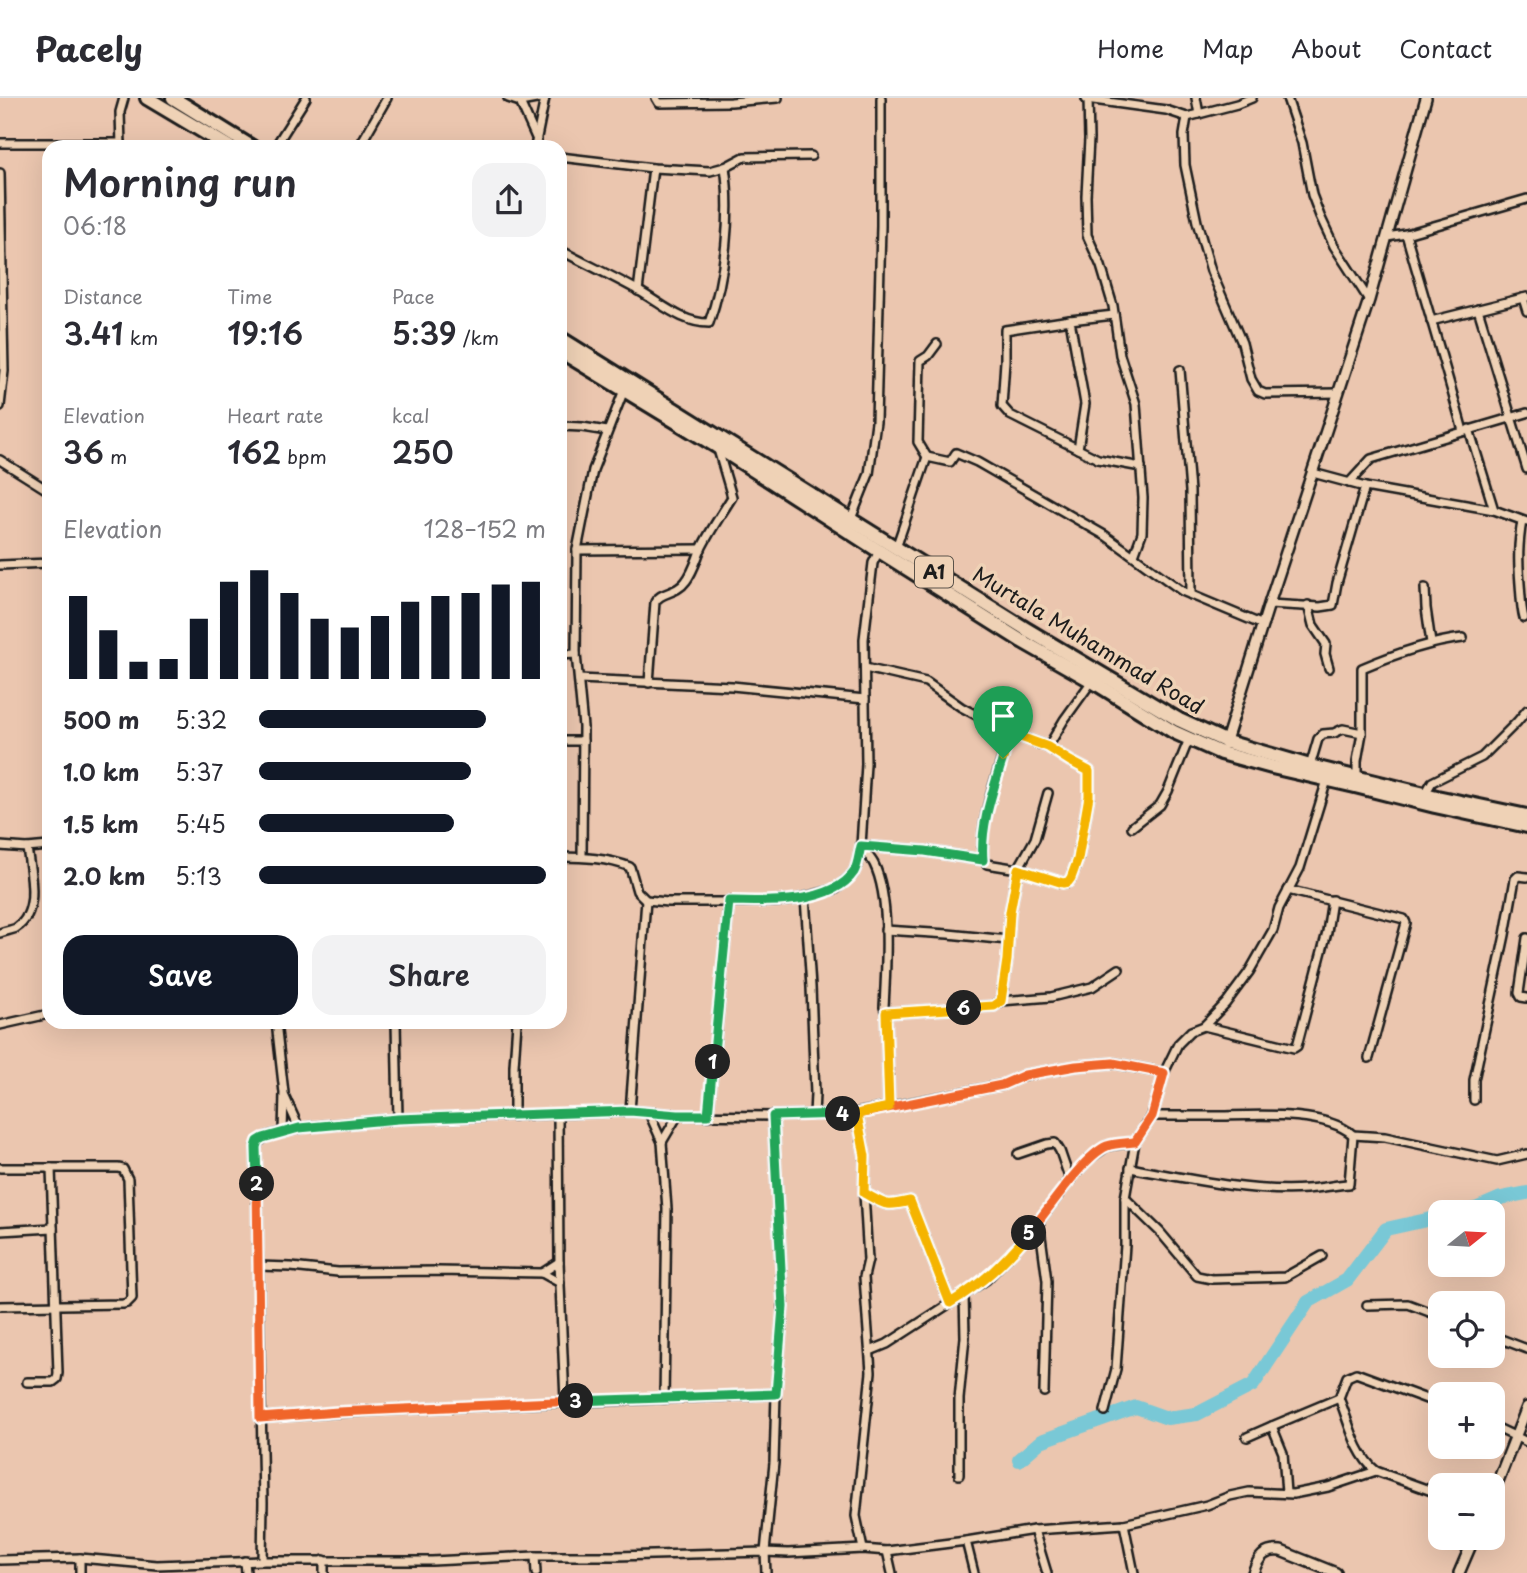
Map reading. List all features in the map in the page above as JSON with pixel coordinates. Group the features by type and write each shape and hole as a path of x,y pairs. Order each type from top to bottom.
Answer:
{"highway":[{"path":"147,98 217,140"},
{"path":"173,98 241,140"},
{"name":"Murtala Muhammad Road","path":"567,343 716,446 879,551 941,583 1161,724 1189,739 1310,766 1324,776"},
{"name":"Murtala Muhammad Road","path":"567,355 624,390 656,403 851,519 896,548 941,583"},
{"name":"Murtala Muhammad Road","path":"1023,634 1224,747 1284,770 1324,776"},
{"name":"A1","path":"1324,776 1357,778 1527,816"},
{"name":"A1","path":"1324,776 1527,827"}],"street":[{"path":"121,140 120,112 124,98"},
{"path":"279,140 306,98"},
{"path":"363,140 387,98"},
{"path":"508,98 520,102 544,98 537,140"},
{"path":"656,98 659,103 778,98"},
{"path":"851,519 869,474 876,422 881,98"},
{"path":"1196,98 1199,114"},
{"path":"1134,555 1142,533 1143,498 1136,404 1120,355 1114,315 1101,265 1087,235 1089,139 1086,99 1166,110 1187,117 1252,98"},
{"path":"1287,98 1302,143 1312,195 1320,216 1334,246 1369,300"},
{"path":"1224,747 1369,300 1426,98"},
{"path":"520,102 535,140"},
{"path":"1187,117 1184,135 1185,165 1197,222 1211,271 1242,343 1245,363 1254,384 1258,391 1265,394 1339,393"},
{"path":"0,143 42,144"},
{"path":"567,158 653,168 710,171 726,167 744,157 811,156"},
{"path":"567,254 638,290 681,317 697,323 709,323 716,305 725,247 729,191 726,167"},
{"path":"638,290 653,168"},
{"path":"0,173 4,371 0,406"},
{"path":"1387,237 1527,199"},
{"path":"1406,234 1447,372 1494,510"},
{"path":"1431,321 1525,297 1527,311"},
{"path":"1478,309 1527,469"},
{"path":"1114,315 1005,330 1002,406 1010,415 1098,459 1140,467"},
{"path":"1070,320 1085,404 1078,449"},
{"path":"937,344 928,356 920,361 918,442 927,457 950,462 956,453 976,462 1106,536 1182,591 1262,625"},
{"path":"1180,370 1190,491 1191,595"},
{"path":"582,857 583,741 576,654 577,550 593,470 624,390"},
{"path":"1349,483 1371,459 1527,413"},
{"path":"567,426 607,431"},
{"path":"649,683 654,602 657,597 679,590 685,583 701,549 732,497 716,446"},
{"path":"896,548 927,457"},
{"path":"0,460 42,487"},
{"path":"1313,473 1349,483 1494,510 1524,521 1517,564 1524,618"},
{"path":"1269,604 1320,607 1333,605 1365,486"},
{"path":"577,550 701,549"},
{"path":"567,857 582,857 630,867 637,891 646,900 668,902 793,900 836,888 853,874 861,846 866,764 864,639 873,563 879,551"},
{"path":"0,565 42,563"},
{"path":"1425,588 1431,643"},
{"path":"1308,605 1313,625 1326,644 1325,654 1329,668"},
{"path":"1357,778 1362,733 1362,668 1397,653 1431,643 1463,638"},
{"path":"567,655 576,654"},
{"path":"861,846 925,851 983,860 987,864 1068,882 1078,859 1089,796 1089,771 1048,747 1010,733 961,707 926,682 865,668"},
{"path":"579,679 733,686 865,699"},
{"path":"1048,747 1092,681"},
{"path":"1425,794 1433,782 1482,757 1527,710"},
{"path":"1310,766 1319,736 1343,729 1362,733"},
{"path":"983,860 981,842 990,800 1010,733"},
{"path":"1132,827 1160,805 1189,739"},
{"path":"567,741 583,741"},
{"path":"1105,1411 1116,1369 1125,1245 1125,1198 1135,1142 1152,1116 1164,1073 1178,1044 1191,1031 1204,1026 1226,1003 1249,972 1273,930 1279,908 1300,868 1324,776"},
{"path":"1001,1001 1010,912 1018,869 1035,839 1048,793"},
{"path":"0,846 42,847"},
{"path":"861,846 874,864 883,893 884,1007 889,1107"},
{"path":"0,933 16,928 31,909 32,890 27,848"},
{"path":"1474,1100 1474,1080 1516,879 1518,876 1527,877"},
{"path":"1288,890 1404,919 1406,923 1368,1058"},
{"path":"805,897 811,988 814,1115"},
{"path":"630,1111 646,900"},
{"path":"1204,1026 1294,1048 1297,1046 1327,932 1332,900"},
{"path":"708,1115 729,901"},
{"path":"885,930 1008,940"},
{"path":"1527,938 1519,993 1521,997 1527,998"},
{"path":"886,1013 994,1006 1001,1001 1051,997 1092,987 1119,969"},
{"path":"0,1025 42,1016"},
{"path":"277,1029 284,1093 283,1132"},
{"path":"396,1029 398,1119"},
{"path":"514,1116 517,1029"},
{"path":"262,1561 256,1147 258,1141 263,1138 299,1128 398,1119 630,1111 678,1115 857,1114 1002,1085 1025,1075 1076,1066 1113,1063 1164,1073"},
{"path":"284,1093 299,1128"},
{"path":"649,1113 662,1142 667,1209 664,1399"},
{"path":"558,1114 559,1262 565,1401"},
{"path":"857,1114 865,1156 868,1260 864,1278 871,1372 856,1516 863,1549"},
{"path":"662,1142 678,1115"},
{"path":"1152,1116 1285,1115 1317,1120 1347,1130 1353,1135 1385,1137 1497,1161 1527,1154"},
{"path":"766,1573 765,1552 774,1462 783,1307 773,1116"},
{"path":"1130,1168 1248,1187 1304,1189 1349,1184 1353,1135"},
{"path":"870,1352 887,1344 986,1280 1039,1222 1090,1158 1107,1146 1135,1142"},
{"path":"1018,1154 1055,1143 1070,1180"},
{"path":"0,1168 123,1170 128,1179 132,1298 123,1304 0,1306"},
{"path":"27,1382 53,1382 58,1373 51,1168"},
{"path":"864,1193 884,1204 910,1201 950,1303"},
{"path":"1125,1198 1160,1232 1196,1276 1212,1279 1285,1277 1322,1256"},
{"path":"1039,1222 1047,1281 1044,1392"},
{"path":"0,1231 53,1228"},
{"path":"542,1273 559,1262"},
{"path":"258,1266 338,1272 542,1273 560,1283"},
{"path":"959,1475 959,1399 965,1337 964,1295"},
{"path":"1367,1305 1408,1304 1428,1312"},
{"path":"1505,1341 1527,1349"},
{"path":"1428,1400 1356,1373 1347,1377 1339,1398 1359,1448 1373,1470 1428,1490"},
{"path":"260,1418 565,1401 776,1394"},
{"path":"1247,1437 1339,1398"},
{"path":"1501,1473 1527,1407"},
{"path":"1272,1426 1283,1453 1286,1493"},
{"path":"1505,1431 1527,1443"},
{"path":"0,1560 80,1558 157,1569 245,1561 432,1561 535,1556 788,1553 863,1549 887,1551 1034,1530 1124,1524 1249,1492 1293,1494 1328,1487 1373,1470"},
{"path":"1124,1524 1134,1573"},
{"path":"1034,1530 1047,1573"},
{"path":"966,1541 974,1573"},
{"path":"1253,1573 1263,1554 1275,1550 1336,1573"},
{"path":"1459,1573 1469,1550"},
{"path":"887,1551 892,1573"},
{"path":"535,1556 537,1573"},
{"path":"80,1558 80,1573"},
{"path":"324,1560 324,1573"},
{"path":"245,1561 246,1573"}],"waterway":[{"path":"1496,1200 1527,1193"},
{"path":"1019,1460 1041,1441 1136,1407 1167,1418 1197,1414 1253,1385 1308,1302 1347,1280 1386,1229 1428,1220"}],"route":[{"path":"1003,758 981,842 983,860 900,848 861,846 853,874 836,888 793,900 729,901 708,1115 630,1111 398,1119 299,1128 258,1141 260,1418 565,1401 776,1394 783,1307 773,1116 857,1114 1002,1085 1025,1075 1076,1066 1113,1063 1164,1073 1152,1116 1135,1142 1107,1146 1090,1158 1039,1222 986,1280 950,1303 910,1201 884,1204 864,1193 865,1156 857,1114 889,1107 886,1013 994,1006 1001,1001 1010,912 1018,869 1063,883 1071,878 1078,859 1089,796 1089,771 1048,747 1010,733 1003,758"}]}
